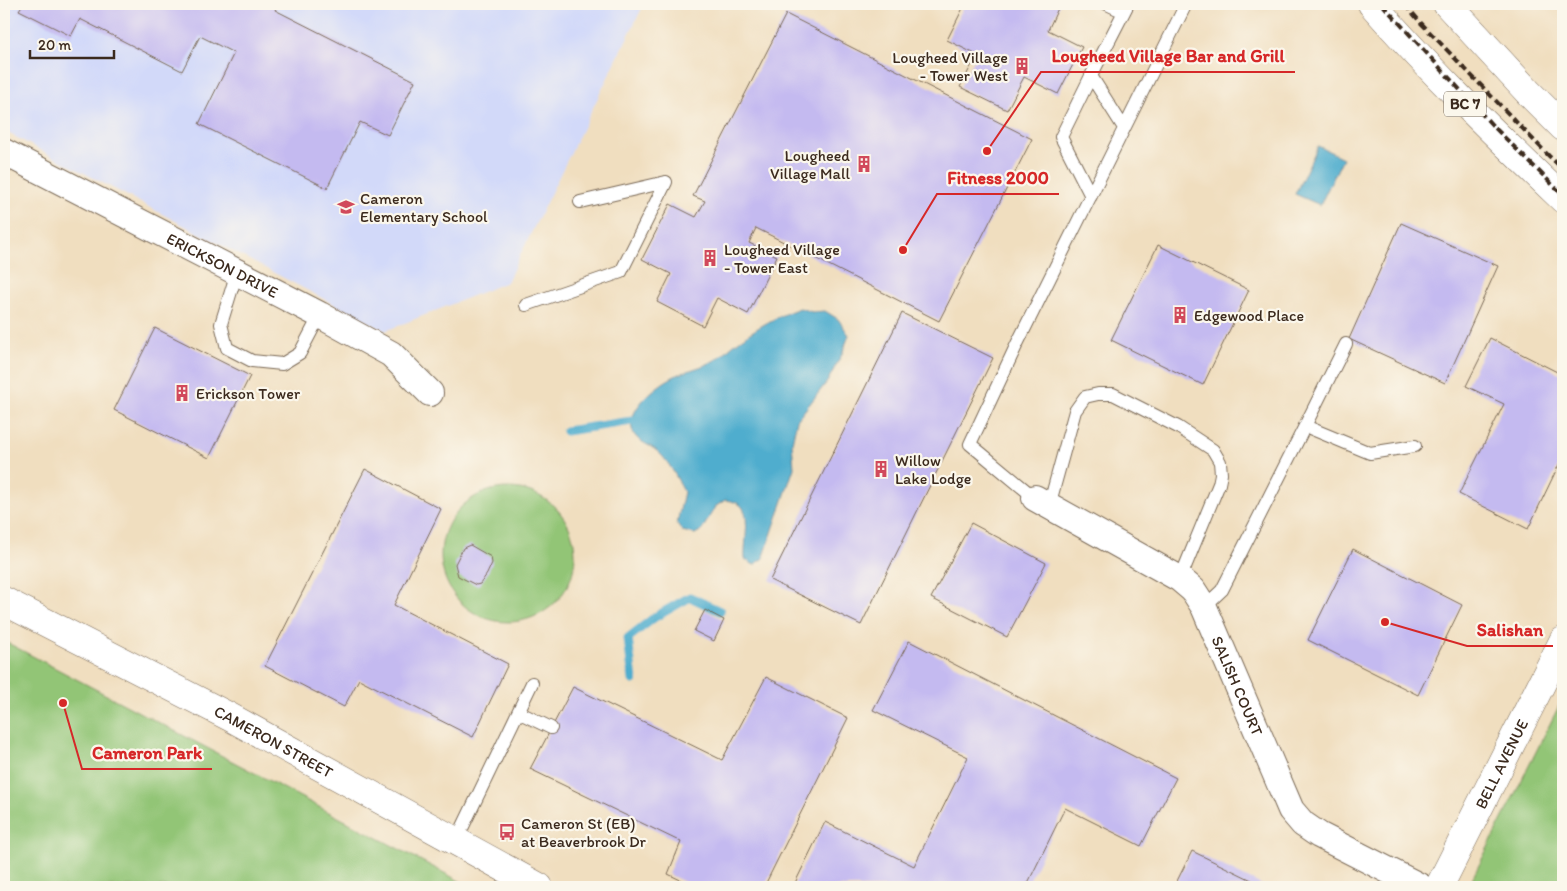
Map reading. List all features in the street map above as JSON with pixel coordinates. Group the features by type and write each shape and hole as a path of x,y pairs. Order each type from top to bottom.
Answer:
{"street":[{"name":"BC 7","path":"1372,4 1480,120 1563,199"},
{"path":"1447,4 1563,126"},
{"name":"ERICKSON DRIVE","path":"4,152 320,315 391,354 430,393"},
{"name":"SALISH COURT","path":"1042,502 1180,579 1193,590 1204,607 1291,810 1303,824 1319,835 1421,887"},
{"name":"CAMERON STREET","path":"4,601 230,717 539,887"},
{"name":"BELL AVENUE","path":"1439,887 1563,641"}],"lane":[{"path":"1091,196 1061,137 1126,8 1107,4"},
{"path":"1180,579 1222,474 1220,462 1213,450 1178,427 1113,394 1098,394 1085,397 1075,411 1042,502 970,444 1021,336 1186,4"},
{"path":"1091,76 1124,128"},
{"path":"526,305 621,272 666,182 580,202"},
{"path":"237,272 221,324 227,348 252,361 282,364 300,353 320,315"},
{"path":"1204,607 1222,590 1346,344"},
{"path":"1305,426 1370,453 1415,446"},
{"path":"456,841 532,683"},
{"path":"518,712 551,728"}],"shaded area":[{"name":"Cameron Elementary School","path":"4,4 644,4 507,282 385,331 4,131"}],"green space":[{"path":"508,488 533,493 555,508 570,530 575,555 570,580 555,602 533,617 508,622 483,617 461,602 446,580 441,555 446,530 461,508 483,493"},
{"path":"4,641 471,887 4,887"},
{"path":"1563,698 1563,887 1468,887"}],"water":[{"path":"1318,146 1343,158 1320,205 1295,194"},
{"path":"800,308 812,312 825,311 838,319 849,335 842,354 827,382 797,420 792,443 794,468 763,559 754,565 745,559 746,518 743,508 737,503 725,500 715,507 702,530 695,534 682,531 677,523 684,492 665,460 657,451 637,438 631,424 637,407 651,392 666,381 715,360 757,329 782,315"}],"building":[{"path":"23,4 278,4 275,10 415,81 388,135 360,122 327,188 199,124 234,53 200,36 182,71 80,19 71,36 19,10"},
{"name":"Lougheed Village - Tower West","path":"965,4 992,4 998,7 1000,4 1060,4 1048,30 1082,47 1058,94 1024,77 1007,110 960,87 977,55 947,40"},
{"name":"Lougheed Village Mall","path":"786,14 1032,139 939,321 756,228 749,243 777,256 748,314 717,298 703,326 657,302 671,274 642,259 670,204 696,217 705,201 693,196"},
{"path":"1401,223 1498,266 1445,383 1349,339"},
{"name":"Edgewood Place","path":"1158,245 1249,290 1203,385 1111,340"},
{"name":"Willow Lake Lodge","path":"902,313 993,358 861,625 770,580"},
{"name":"Erickson Tower","path":"155,328 250,376 209,458 114,410"},
{"path":"1490,338 1563,375 1563,456 1528,529 1459,494 1504,404 1466,386"},
{"path":"365,469 441,509 394,605 508,664 473,737 359,679 344,707 265,666"},
{"path":"971,523 1046,563 1007,637 931,598"},
{"path":"470,545 491,557 492,563 480,584 476,585 458,576 455,564 463,548"},
{"path":"1353,549 1462,605 1418,695 1308,640"},
{"path":"705,610 724,620 714,641 694,631"},
{"path":"909,641 1176,778 1141,846 1065,808 1026,887 793,887 825,822 914,866 968,757 873,710"},
{"path":"766,677 848,718 764,887 695,887 668,874 681,842 530,769 573,687 722,760"},
{"path":"1192,851 1266,887 1174,887"}],"waterway":[{"path":"566,431 632,421"},
{"path":"633,680 628,638 655,617 690,597 720,611"}],"railway":[{"path":"1382,4 1492,125 1563,195"},
{"path":"1405,4 1421,23 1563,169"}],"place":[{"name":"Lougheed Village - Tower West","path":"1022,66"},
{"name":"Lougheed Village Bar and Grill","path":"987,151"},
{"name":"Lougheed Village Mall","path":"864,164"},
{"name":"Cameron Elementary School","path":"346,207"},
{"name":"Fitness 2000","path":"903,250"},
{"name":"Lougheed Village - Tower East","path":"710,258"},
{"name":"Edgewood Place","path":"1180,315"},
{"name":"Erickson Tower","path":"182,393"},
{"name":"Willow Lake Lodge","path":"881,469"},
{"name":"Salishan","path":"1385,622"},
{"name":"Cameron Park","path":"63,703"},
{"name":"Cameron St (EB) at Beaverbrook Dr","path":"507,832"}]}
